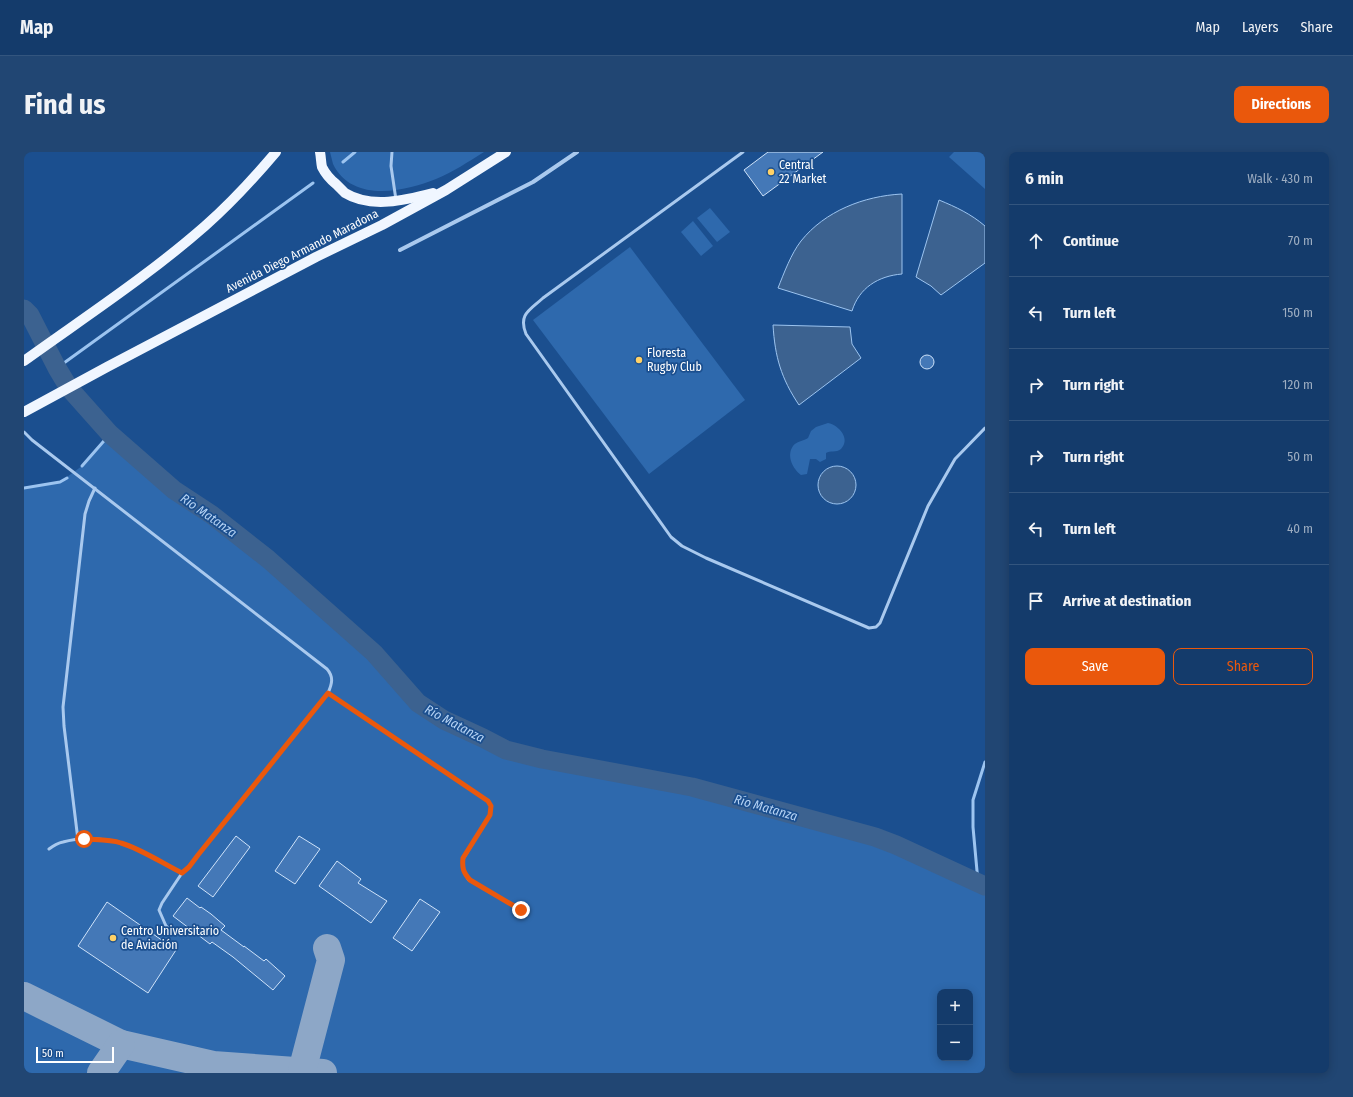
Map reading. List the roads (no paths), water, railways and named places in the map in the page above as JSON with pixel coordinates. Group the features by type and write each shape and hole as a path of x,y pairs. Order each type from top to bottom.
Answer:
{"main road":[{"path":"24,361 158,265 206,226 257,175 276,152"},
{"path":"320,152 322,168 331,181 345,193 356,198 369,201 396,200 446,190"},
{"name":"Avenida Diego Armando Maradona","path":"24,412 309,261 382,225 446,190 506,152"}],"street":[{"path":"400,250 533,182 577,152"}],"lane":[{"path":"392,152 390,166 396,200"},
{"path":"743,152 543,298 526,313 523,320 523,326 526,334 671,538 682,546 706,558 869,628 876,627 880,623 931,500 955,459 985,428"},
{"path":"24,432 32,440 331,673 332,680 328,693 189,867 182,873 162,903 160,910 166,926 173,932"},
{"path":"78,840 63,707 85,514 95,488"},
{"path":"328,693 488,801 491,806 490,815 463,858 462,867 464,873 470,880 521,910"},
{"path":"49,849 62,842 78,840 104,840 132,847 182,873"}],"waterway":[{"path":"343,162 355,152"},
{"path":"57,368 313,183"},
{"name":"Río Matanza","path":"24,309 30,315 69,388 110,434 174,490 212,515 268,559 374,653 418,703 444,720 506,750 542,759 692,787 875,837 896,845 985,886"},
{"path":"82,466 110,434"},
{"path":"24,488 60,482 67,478"},
{"path":"978,882 973,827 973,800 985,762"}],"place":[{"name":"Central 22 Market","path":"771,172"},
{"name":"Floresta Rugby Club","path":"639,360"},
{"name":"Centro Universitario de Aviación","path":"113,938"}]}
